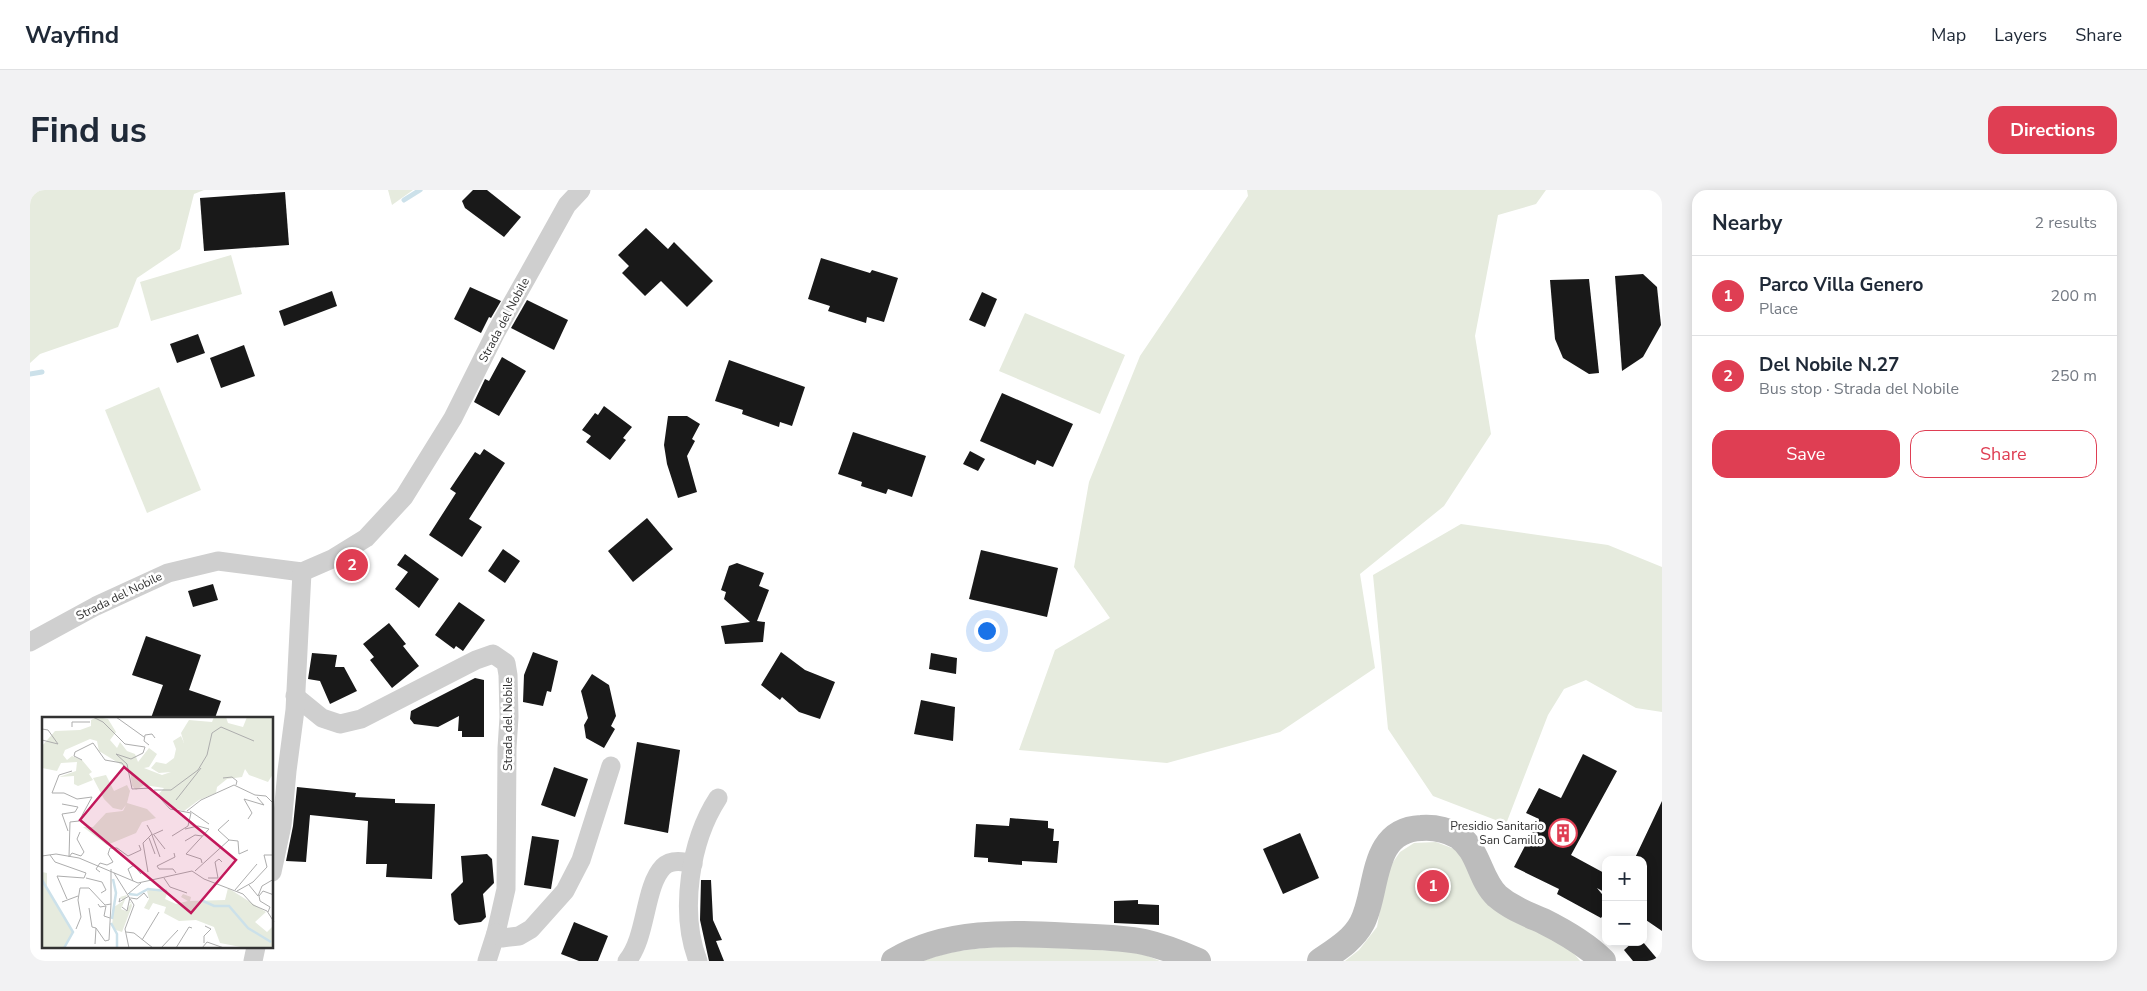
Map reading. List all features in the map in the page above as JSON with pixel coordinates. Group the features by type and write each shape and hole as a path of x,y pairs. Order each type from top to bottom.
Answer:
{"street":[{"name":"Strada del Nobile","path":"30,642 96,606 168,573 218,561 302,572 332,559 366,538 404,497 453,418 496,332 567,205 582,190"},
{"path":"274,863 282,825 295,696 302,572"},
{"name":"Strada del Nobile","path":"295,696 322,718 340,724 361,719 476,660 493,654 506,663 509,717 506,889 487,961"},
{"path":"496,932 502,938 519,936 531,929 565,892 581,860 611,766"},
{"path":"698,961 690,920 690,872 696,842 707,815 718,798"},
{"path":"1320,961 1349,940 1362,923 1379,860 1388,845 1400,835 1414,828 1431,828 1458,837 1469,847 1477,859 1489,886 1506,904 1568,934 1603,961"},
{"path":"627,961 638,944 655,881 664,867 673,862 682,861 692,864"},
{"path":"894,961 922,947 942,941 991,934 1035,934 1144,942 1198,961"},
{"path":"253,961 256,948"}],"shaded area":[{"path":"30,190 204,190 194,194 180,249 137,278 118,327 40,354 30,363"},
{"path":"388,190 413,190 392,205"},
{"path":"1247,190 1546,190 1536,204 1498,215 1475,336 1491,434 1444,506 1360,574 1375,668 1280,732 1167,763 1019,750 1055,650 1110,618 1074,567 1089,482 1140,356 1248,196"},
{"path":"231,255 242,294 151,321 140,282"},
{"path":"1025,313 1125,355 1100,414 999,371"},
{"path":"159,387 201,490 147,513 105,410"},
{"path":"1461,524 1608,545 1662,567 1662,712 1636,708 1586,680 1564,689 1548,715 1506,824 1433,796 1388,729 1373,575"},
{"path":"1436,842 1457,850 1562,939 1580,961 1345,961 1359,950 1377,927 1387,871 1400,852 1414,843"},
{"path":"1025,946 1138,952 1160,961 923,961 960,951"}],"building":[{"path":"473,190 487,190 521,217 504,237 465,208 462,201"},
{"path":"285,192 289,245 204,251 200,198"},
{"path":"646,228 668,249 674,242 713,281 687,307 661,281 645,296 622,273 629,266 618,255"},
{"path":"821,258 870,273 872,270 898,278 884,322 867,317 866,323 828,311 830,306 808,299"},
{"path":"1643,274 1657,287 1661,325 1643,357 1622,371 1615,276"},
{"path":"1589,279 1599,373 1589,374 1563,358 1555,339 1550,280"},
{"path":"470,287 501,301 491,318 489,317 481,333 454,319"},
{"path":"332,291 337,306 284,326 279,311"},
{"path":"982,292 997,299 985,327 969,320"},
{"path":"527,300 568,320 554,350 511,328"},
{"path":"198,334 205,353 177,363 170,344"},
{"path":"244,345 255,376 221,388 210,358"},
{"path":"502,357 526,371 499,416 474,402 485,379 489,381"},
{"path":"729,360 805,387 792,426 780,422 779,427 742,414 743,410 715,401"},
{"path":"1002,393 1073,424 1053,467 1037,460 1035,465 980,441"},
{"path":"604,406 632,427 623,438 626,440 610,460 586,442 591,436 582,430 595,413 598,415"},
{"path":"668,416 687,416 700,424 692,439 695,441 687,456 697,492 678,498 667,464 664,445"},
{"path":"853,432 926,456 912,497 888,489 886,494 861,486 862,482 838,474"},
{"path":"484,449 505,463 469,519 482,527 462,557 429,535 456,493 450,489 475,452 480,455"},
{"path":"970,451 985,459 978,471 963,464"},
{"path":"647,518 673,549 633,582 608,551"},
{"path":"503,549 520,561 505,583 488,571"},
{"path":"981,550 1058,568 1047,617 969,599"},
{"path":"405,554 439,579 419,608 395,589 408,572 397,565"},
{"path":"737,563 764,573 759,586 769,590 757,621 765,622 763,642 725,644 721,626 750,622 724,599 726,592 721,590 729,566"},
{"path":"213,584 218,600 193,607 188,591"},
{"path":"459,602 485,620 463,651 456,646 454,649 435,635"},
{"path":"389,623 406,644 403,646 419,666 392,688 370,660 374,657 363,644"},
{"path":"146,636 201,655 189,690 221,701 215,717 151,717 163,685 132,675"},
{"path":"533,652 558,661 551,692 547,691 543,706 523,702 524,675"},
{"path":"781,652 805,670 835,682 820,719 799,712 782,697 780,700 761,685"},
{"path":"312,653 337,655 335,667 344,667 357,691 330,704 320,681 308,679"},
{"path":"931,653 957,658 956,674 929,669"},
{"path":"592,674 609,685 616,716 611,726 615,729 604,748 586,738 584,725 588,718 581,691"},
{"path":"475,678 484,680 484,737 462,737 462,731 458,731 459,716 438,727 414,724 410,719 411,711"},
{"path":"921,700 955,707 953,741 914,734"},
{"path":"637,742 680,750 668,833 624,824"},
{"name":"Presidio Sanitario San Camillo","path":"1583,754 1617,771 1571,855 1602,872 1602,891 1597,888 1602,894 1601,918 1557,894 1559,889 1514,867 1539,819 1526,813 1539,788 1561,798"},
{"path":"554,767 588,779 575,817 541,805"},
{"path":"297,787 356,793 355,797 395,799 395,803 435,804 432,879 386,877 387,864 366,864 368,821 310,815 306,862 286,861 293,826"},
{"path":"1662,801 1662,931 1647,921 1647,856 1636,856"},
{"path":"1010,818 1048,821 1048,828 1054,829 1053,841 1059,841 1057,863 1022,861 1022,865 988,862 988,858 974,857 976,824 1009,826"},
{"path":"1300,833 1319,878 1283,894 1263,849"},
{"path":"532,836 559,840 551,889 524,885"},
{"path":"487,854 492,859 494,883 483,894 486,917 481,922 459,925 454,920 451,894 463,882 461,856"},
{"path":"701,880 711,880 713,920 722,940 716,941 724,961 709,961 700,920"},
{"path":"1138,900 1138,904 1159,905 1159,925 1114,923 1114,901"},
{"path":"574,922 608,936 598,961 579,961 561,954"},
{"path":"1628,946 1646,946 1659,961 1633,961 1624,950"}],"waterway":[{"path":"404,200 420,190"},
{"path":"30,374 42,372"}],"place":[{"name":"Del Nobile N.27","path":"352,565"},
{"name":"Presidio Sanitario San Camillo","path":"1563,833"},
{"name":"Parco Villa Genero","path":"1433,886"}]}
